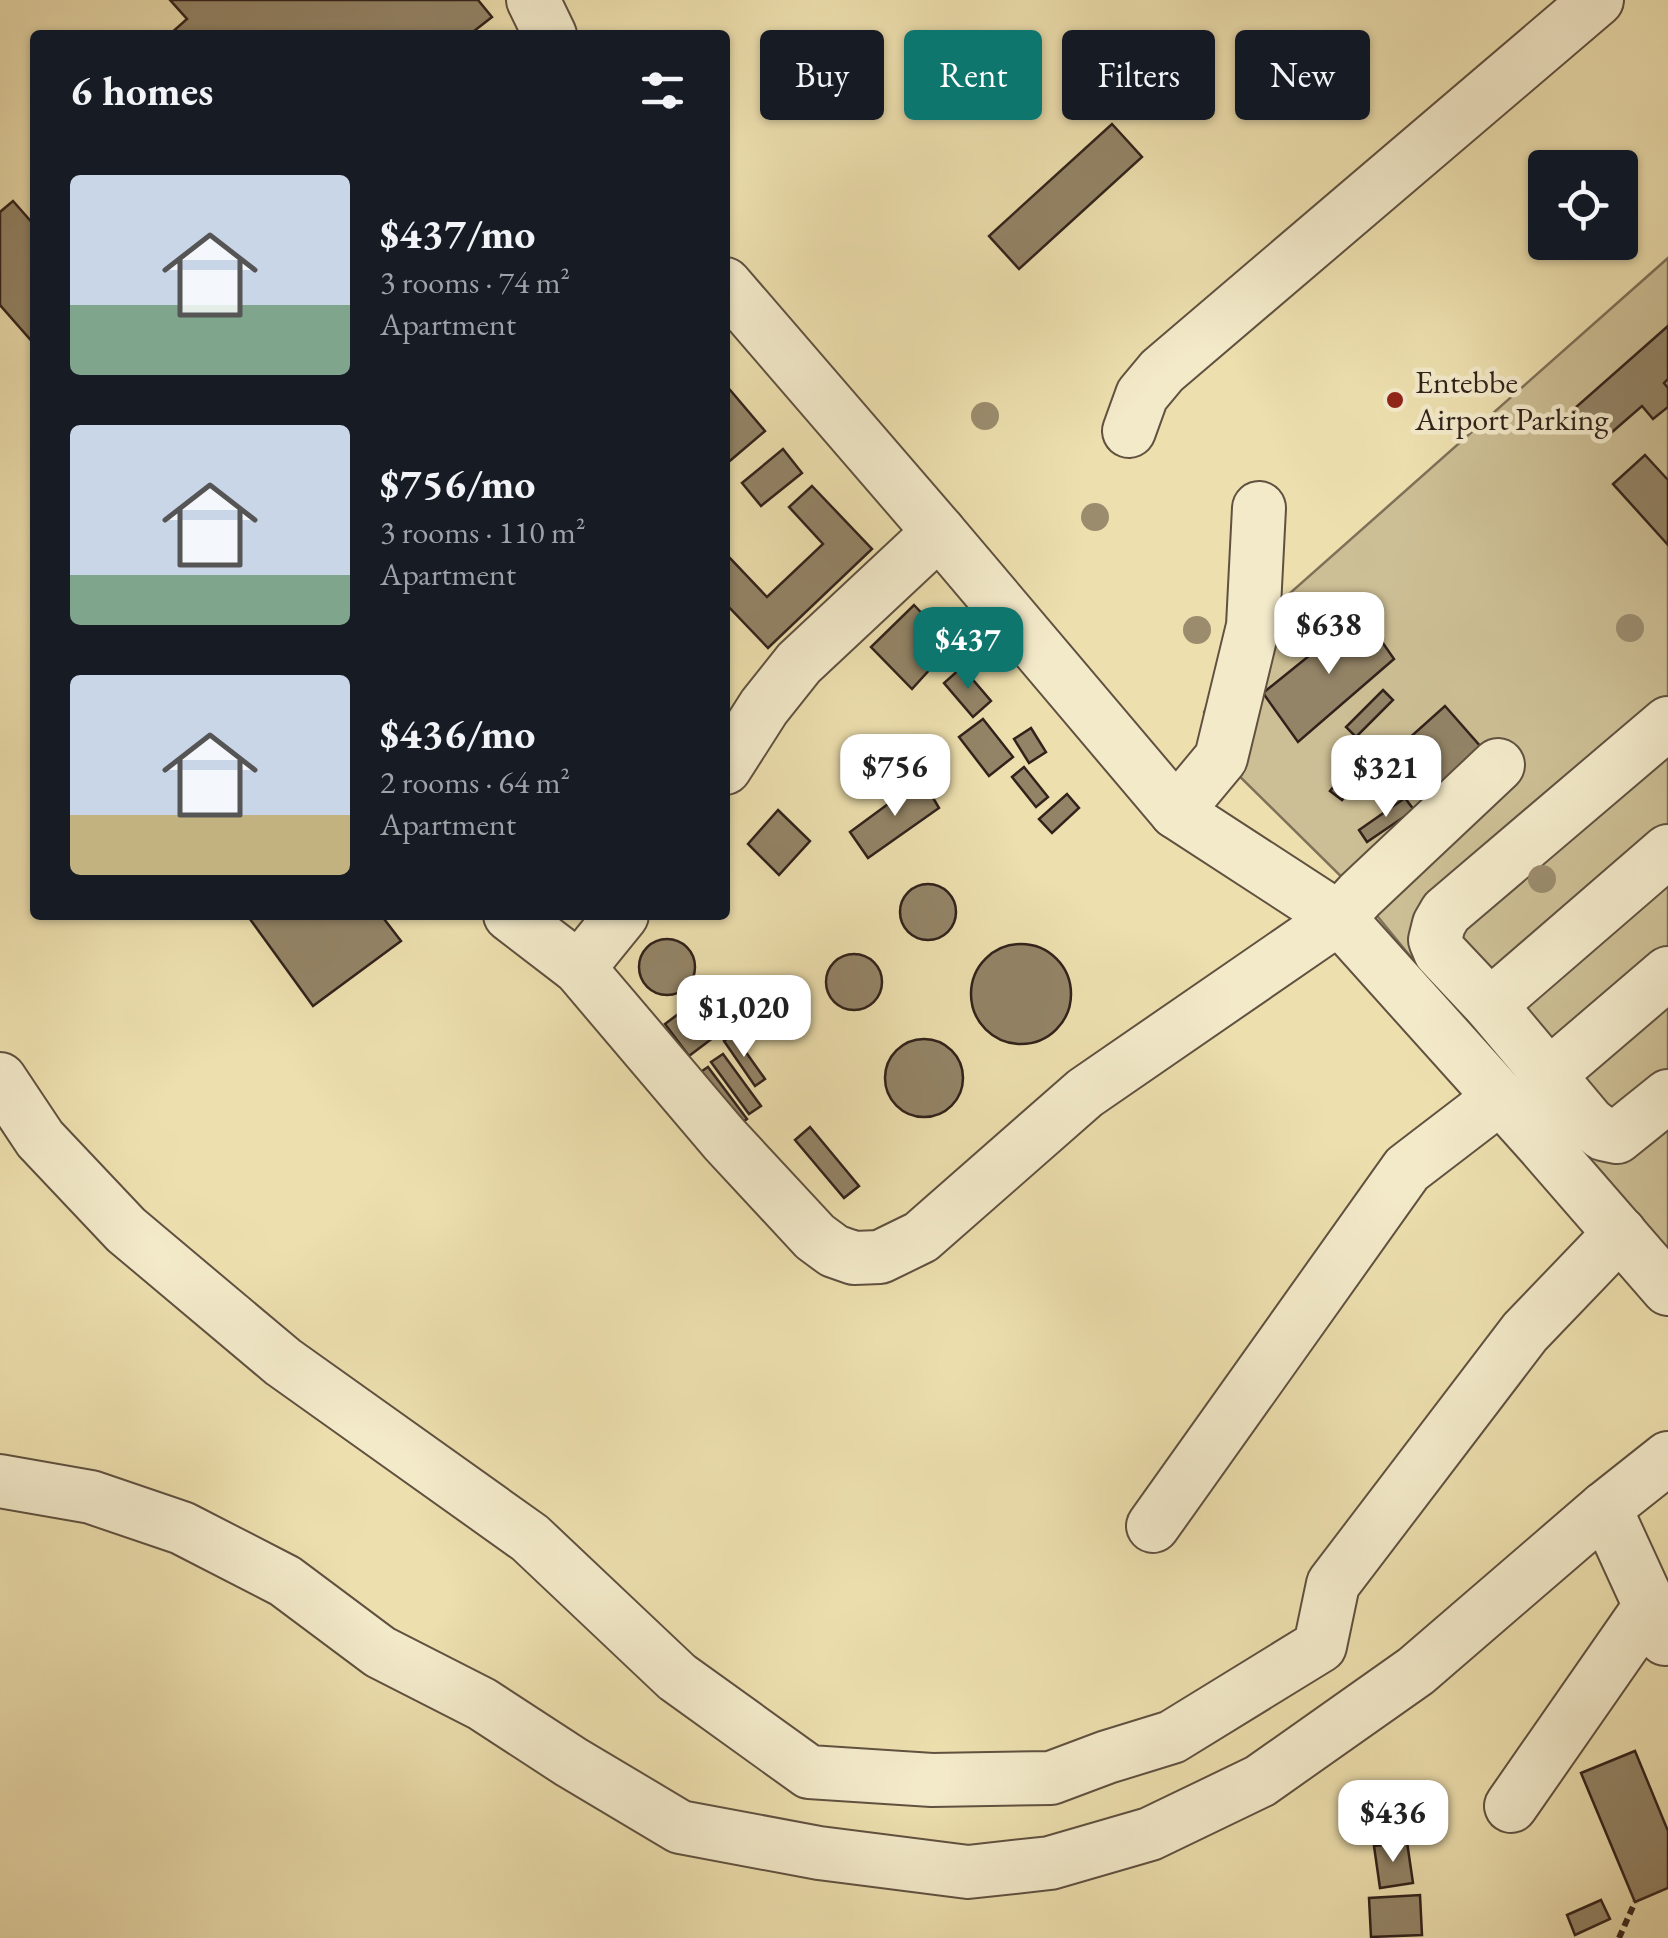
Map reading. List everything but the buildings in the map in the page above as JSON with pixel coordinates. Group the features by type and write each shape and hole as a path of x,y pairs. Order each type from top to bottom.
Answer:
{"lane":[{"path":"534,0 548,30"},
{"path":"1129,430 1142,395 1162,371 1596,0"},
{"path":"730,290 1176,812 1339,918 1668,1289"},
{"path":"1176,812 1221,758 1254,626 1259,508"},
{"path":"730,760 799,662 940,532"},
{"path":"1668,723 1446,912 1435,940 1440,952 1490,1004 1588,1123 1603,1134 1617,1137 1668,1096"},
{"path":"517,920 579,968 725,1140 816,1237 834,1251 854,1258 880,1256 921,1237 1085,1093 1339,918 1498,765"},
{"path":"1490,1004 1668,851"},
{"path":"579,968 618,920"},
{"path":"1550,1074 1668,973"},
{"path":"0,1079 40,1138 126,1230 284,1362 530,1538 677,1678 809,1772 932,1780 1050,1778 1172,1737 1320,1646 1333,1584 1525,1332 1620,1233"},
{"path":"1154,1526 1407,1169 1500,1097"},
{"path":"0,1481 91,1497 182,1528 285,1581 380,1652 482,1704 680,1826 835,1855 968,1872 1050,1864 1150,1834 1260,1781 1416,1671 1668,1458"},
{"path":"1511,1806 1659,1625 1605,1508"},
{"path":"809,1772 835,1855"}],"path":[{"path":"1620,1938 1635,1902"}],"shaded area":[{"path":"1668,258 1668,1264 1360,895 1221,758 1204,712 1253,626"}],"place":[{"name":"Entebbe Airport Parking","path":"1395,400"}]}
